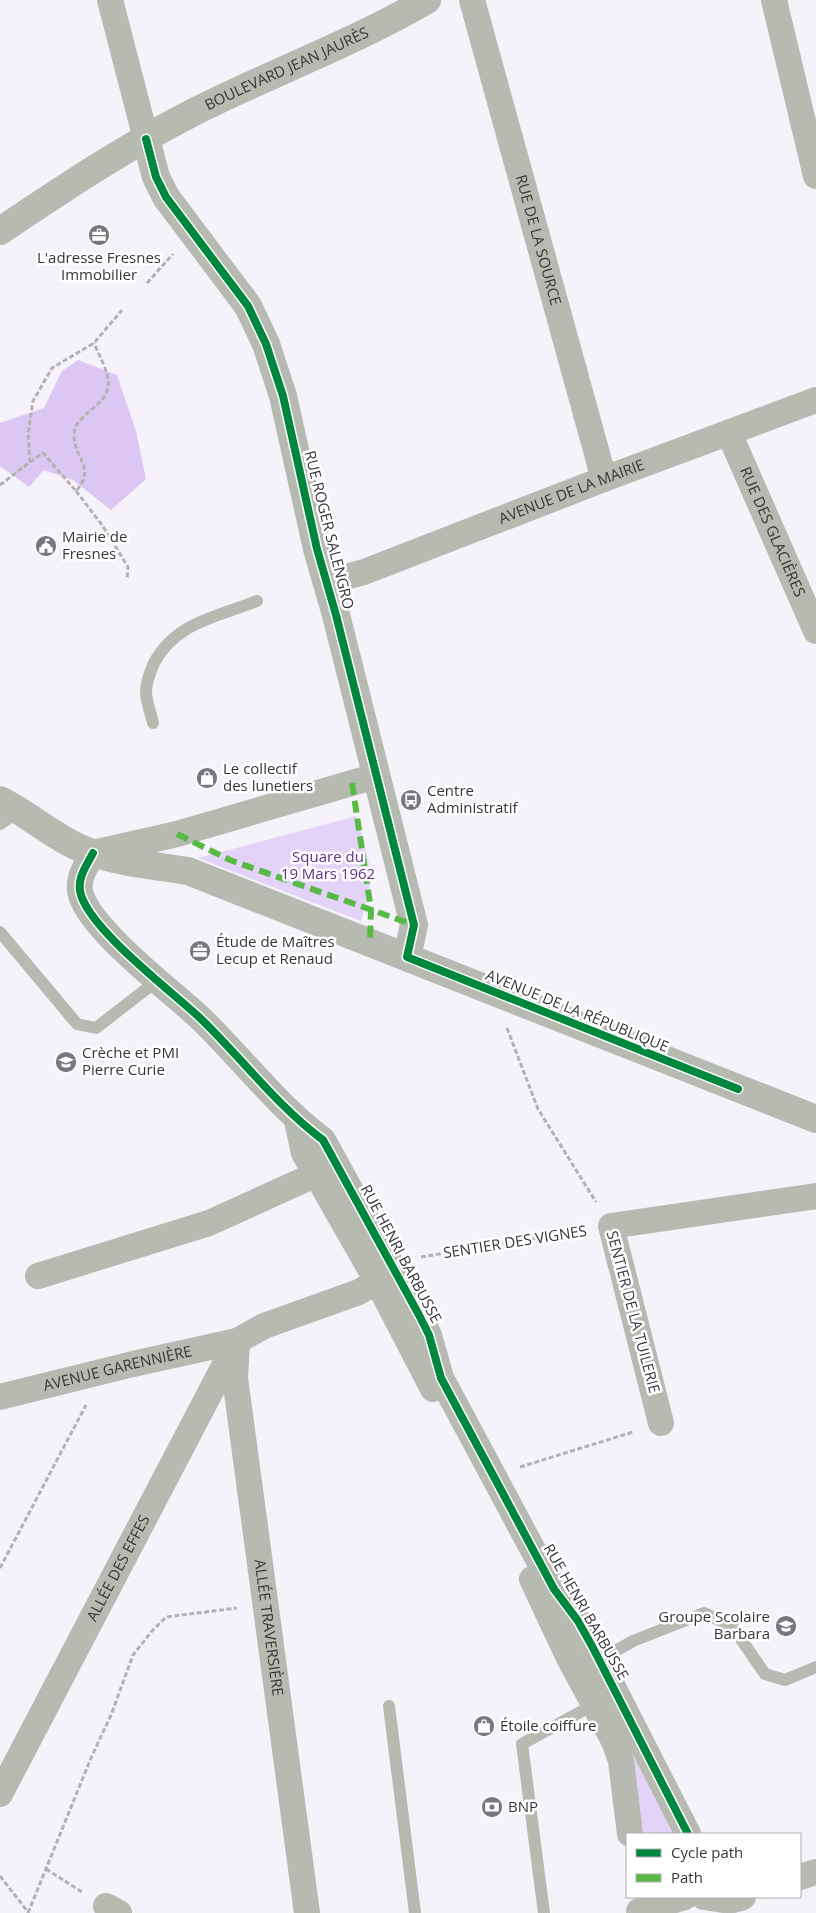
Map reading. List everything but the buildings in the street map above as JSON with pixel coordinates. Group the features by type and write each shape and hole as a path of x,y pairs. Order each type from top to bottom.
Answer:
{"street":[{"path":"110,0 146,139"},
{"name":"BOULEVARD JEAN JAURÈS","path":"0,231 88,173 195,112 392,20 427,0"},
{"name":"RUE DE LA SOURCE","path":"472,0 604,479"},
{"path":"774,0 816,176"},
{"name":"RUE ROGER SALENGRO","path":"146,139 156,176 166,197 248,306 266,344 283,396 327,582 414,924 407,957"},
{"name":"AVENUE DE LA MAIRIE","path":"327,582 364,572 604,479 816,400"},
{"name":"RUE DES GLACIÈRES","path":"728,433 816,630"},
{"path":"93,853 186,831 376,776"},
{"name":"AVENUE DE LA RÉPUBLIQUE","path":"7,811 93,853 188,871 816,1119"},
{"name":"RUE HENRI BARBUSSE","path":"93,853 80,879 80,894 99,925 200,1018 297,1121 323,1140 389,1271 569,1658 614,1741 621,1761 630,1833"},
{"name":"RUE HENRI BARBUSSE","path":"297,1121 304,1153 317,1174 389,1271 428,1335 441,1378 554,1589 578,1621 687,1833"},
{"path":"38,1276 209,1223 317,1174"},
{"path":"611,1226 816,1196"},
{"name":"SENTIER DE LA TUILERIE","path":"611,1226 662,1424"},
{"path":"237,1342 264,1326 359,1292 389,1271"},
{"name":"AVENUE GARENNIÈRE","path":"0,1397 91,1374 237,1342"},
{"name":"ALLÉE TRAVERSIÈRE","path":"237,1342 235,1378 307,1913"},
{"name":"ALLÉE DES EFFES","path":"0,1794 237,1342"},
{"path":"801,1877 816,1872"},
{"path":"638,1907 680,1898"},
{"path":"684,1913 692,1898"},
{"path":"693,1898 705,1913"},
{"path":"710,1898 730,1901 740,1898"}],"lane":[{"path":"153,723 146,693 150,672 168,642 179,632 198,623 257,601"},
{"path":"0,932 77,1024 96,1028 158,980"},
{"path":"599,1660 633,1642 704,1612 732,1626 764,1674 785,1680 816,1666"},
{"path":"544,1913 522,1744 595,1704"},
{"path":"389,1706 415,1913"}],"path":[{"path":"146,283 192,233"},
{"path":"30,462 28,434 33,400 52,368 94,343 122,310"},
{"path":"76,491 85,478 81,457 74,438 76,428 81,419 100,405 108,386 107,374 94,343"},
{"path":"0,485 43,453 102,525 128,567 127,580"},
{"path":"0,1568 94,1388 91,1374"},
{"path":"493,1476 662,1424"},
{"path":"29,1913 134,1655 152,1631 166,1617 265,1605"},
{"path":"46,1869 113,1910"},
{"path":"0,1876 29,1913"}],"green space":[{"name":"Square du 19 Mars 1962","path":"357,816 372,876 361,921 198,858"},
{"path":"631,1749 677,1833 639,1833"}],"shaded area":[{"path":"78,360 117,375 136,431 146,479 111,510 73,480 44,470 29,487 0,466 0,423 44,408 62,371"}],"marked path":[{"path":"352,783 371,910 370,942"},
{"path":"177,834 230,860 414,925"}],"cycle path":[{"path":"146,139 156,177 166,197 248,306 266,344 283,396 317,549 336,615 414,925 407,957 738,1089"},
{"path":"93,853 82,873 80,889 88,909 100,925 133,959 199,1017 290,1112 323,1140 429,1335 441,1378 554,1589 578,1621 592,1646 687,1833"}],"place":[{"name":"L'adresse Fresnes Immobilier","path":"99,235"},
{"name":"Mairie de Fresnes","path":"46,546"},
{"name":"Le collectif des lunetiers","path":"207,778"},
{"name":"Centre Administratif","path":"411,800"},
{"name":"Étude de Maîtres Lecup et Renaud","path":"200,951"},
{"name":"Crèche et PMI Pierre Curie","path":"66,1062"},
{"name":"Groupe Scolaire Barbara","path":"786,1626"},
{"name":"Étoile coiffure","path":"484,1726"},
{"name":"BNP","path":"492,1807"}]}
